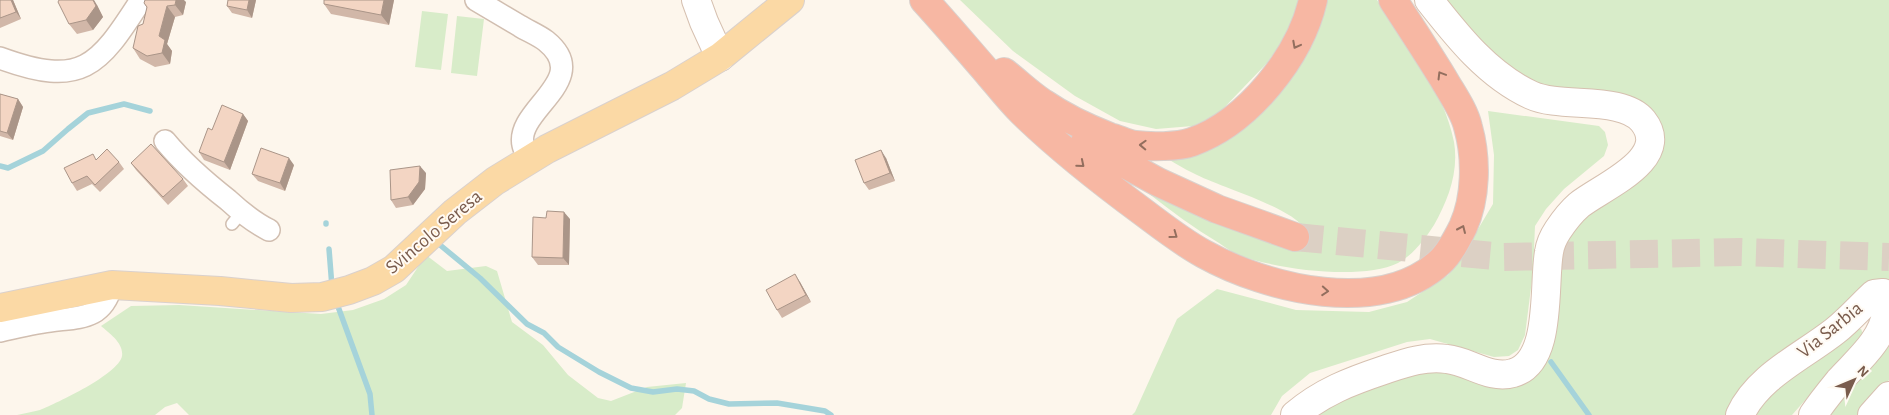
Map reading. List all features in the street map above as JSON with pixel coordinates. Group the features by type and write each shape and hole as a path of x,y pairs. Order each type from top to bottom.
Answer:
{"highway":[{"path":"924,0 1020,110 1095,176 1135,206 1204,254 1251,275 1288,286 1320,292 1372,292 1393,288 1429,271 1442,260 1458,237 1470,212 1474,179 1468,127 1460,107 1393,0"},
{"path":"950,29 1044,104 1095,131 1134,145 1160,146 1191,142 1221,127 1248,106 1266,88 1293,51 1305,26 1313,0"},
{"path":"950,29 1025,102 1079,139 1158,182 1217,209 1295,237"}],"main road":[{"name":"Svincolo Seresa","path":"0,308 112,285 220,291 292,298 322,297 373,281 394,269 456,212 495,181 529,159 672,86 720,57 790,0"}],"street":[{"path":"0,58 28,68 60,71 78,68 104,53 115,40 141,0"},
{"path":"476,0 547,42 560,59 561,71 559,81 526,126 523,134 522,145 529,159"},
{"path":"696,0 720,57"},
{"path":"1295,415 1306,405 1339,386 1413,360 1449,359 1487,372 1505,374 1515,373 1522,368 1530,361 1540,338 1544,322 1549,250 1558,230 1578,205 1638,164 1649,148 1650,138 1647,127 1638,116 1628,111 1592,103 1570,103 1543,99 1533,96 1500,78 1473,52 1429,0"},
{"path":"165,142 236,217 269,230"},
{"path":"0,331 20,325 84,318 103,305 108,298 112,285"},
{"name":"Via Sarbia","path":"1740,415 1754,392 1770,377 1836,330 1874,294 1883,293 1887,297 1888,306 1885,322 1877,339 1813,415"},
{"path":"1872,415 1889,396"}],"green space":[{"path":"960,0 1299,0 1288,33 1267,63 1218,114 1193,126 1156,129 1120,121 1075,96 1013,51"},
{"path":"1321,0 1377,0 1433,86 1442,104 1454,142 1454,175 1444,206 1434,225 1409,256 1398,263 1382,268 1363,271 1318,271 1274,265 1238,255 1174,213 1148,193 1178,207 1280,245 1305,229 1286,213 1197,175 1153,150 1207,145"},
{"path":"1445,0 1889,0 1889,284 1832,318 1752,374 1732,400 1726,415 1315,415 1361,389 1423,370 1529,377 1566,237 1576,222 1647,168 1641,104 1622,94 1558,91 1519,76 1474,34"},
{"path":"422,11 448,14 441,70 415,67"},
{"path":"457,16 484,19 477,76 451,73"},
{"path":"1488,111 1599,126 1605,132 1608,145 1604,156 1564,189 1546,209 1535,226 1533,272 1525,335 1518,350 1509,356 1494,357 1430,339 1407,342 1310,373 1282,396 1271,415 1132,415 1177,319 1217,289 1296,310 1369,312 1407,302 1448,275 1456,266 1493,204 1494,155"},
{"path":"426,255 447,271 486,266 497,271 512,322 543,345 568,375 598,398 611,401 647,387 686,383 682,408 675,415 189,415 177,403 165,407 155,415 17,415 40,410 60,401 110,371 118,363 122,356 122,351 115,339 101,326 131,306 179,305 321,314 353,310 384,299 406,285"},
{"path":"1856,328 1861,329 1863,334 1861,342 1822,381 1792,415 1754,415 1759,400"},
{"path":"1889,342 1889,380 1857,415 1827,415"}],"building":[{"path":"0,0 11,0 16,12 0,18"},
{"path":"59,0 93,0 96,6 86,20 69,24 58,2"},
{"path":"145,0 176,0 175,5 167,6 159,36 165,40 162,53 147,56 133,48 138,26 143,24 147,7 144,3"},
{"path":"228,0 249,0 247,10 227,6"},
{"path":"324,0 384,0 381,15 324,4"},
{"path":"0,94 18,99 7,133 0,131"},
{"path":"222,105 243,114 224,162 199,152 208,128 212,130"},
{"path":"151,144 183,179 163,197 131,163"},
{"path":"261,148 289,158 280,183 252,174"},
{"path":"107,149 119,162 95,185 87,176 72,183 64,168 93,154 96,160"},
{"path":"881,150 890,173 864,183 855,160"},
{"path":"420,166 419,182 408,197 391,200 390,170"},
{"path":"547,211 564,212 563,258 532,257 533,217 546,218"},
{"path":"795,274 806,295 777,310 766,290"}],"waterway":[{"path":"0,166 8,168 43,151 88,113 124,104 150,111"},
{"path":"434,240 480,278 527,324 544,333 558,347 599,372 631,388 653,392 677,389 694,391 709,399 729,404 777,403 825,411 831,415"},
{"path":"329,249 332,287"},
{"path":"336,301 370,394 372,415"},
{"path":"1551,362 1589,415"}],"tunnel":[{"path":"1295,237 1504,257 1740,252 1889,257"}]}
